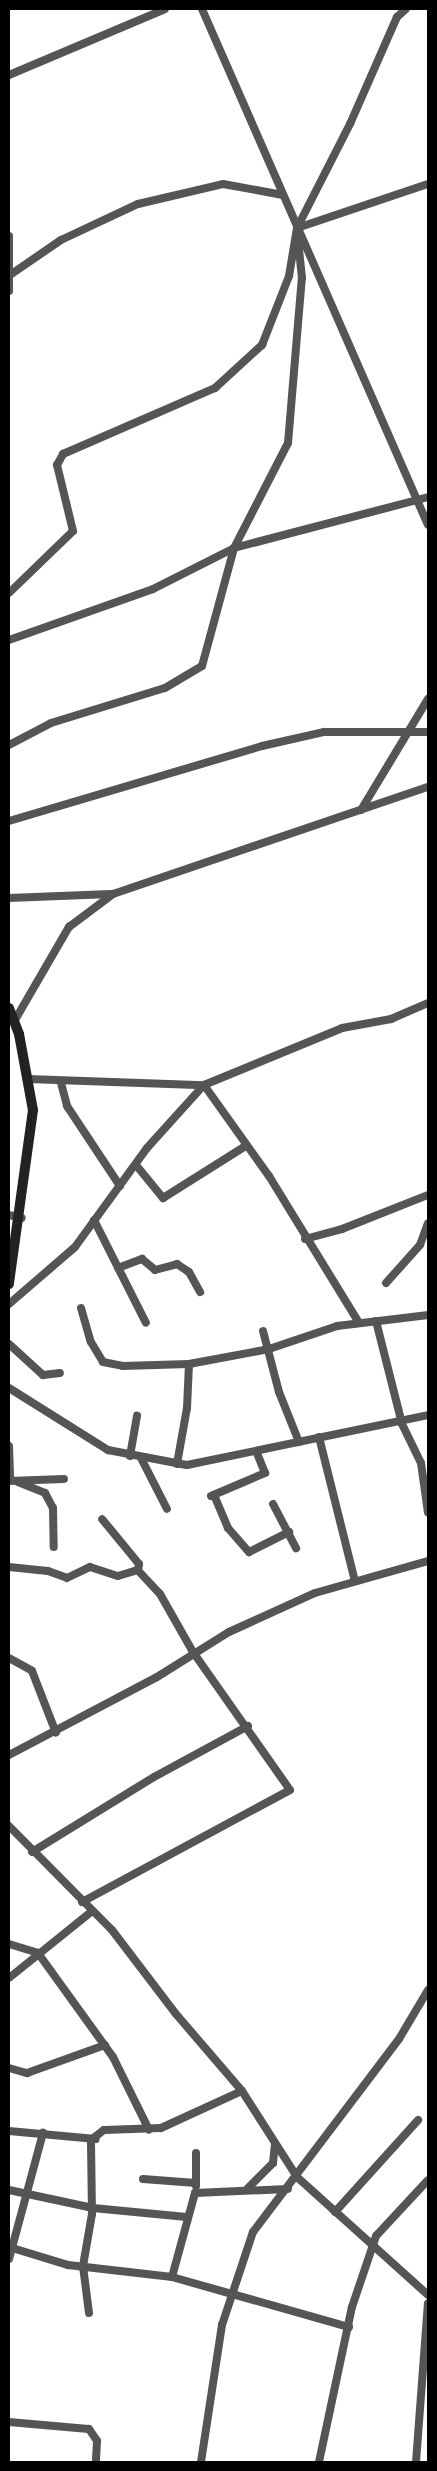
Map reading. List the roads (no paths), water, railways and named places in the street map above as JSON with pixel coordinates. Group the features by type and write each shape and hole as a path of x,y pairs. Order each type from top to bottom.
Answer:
{"main road":[{"path":"9,1008 15,1020 28,1078 32,1141 22,1218 9,1284"}],"street":[{"path":"9,75 166,9"},
{"path":"202,9 428,525"},
{"path":"9,593 73,531 57,464 63,454 215,388 262,345 289,276 297,228 397,17 406,9"},
{"path":"10,275 61,240 138,204 223,184 283,195"},
{"path":"297,228 428,184"},
{"path":"9,745 51,723 165,688 202,666 234,548 288,443 302,278 297,228"},
{"path":"9,236 9,291"},
{"path":"9,640 154,589 234,548 428,496"},
{"path":"361,810 406,732 428,699"},
{"path":"9,821 262,746 324,732 428,732"},
{"path":"9,898 113,894 428,787"},
{"path":"15,1020 69,927 113,894"},
{"path":"28,1078 61,1083 204,1085 342,1028 391,1019 428,1003"},
{"path":"61,1083 67,1106 120,1186"},
{"path":"204,1085 247,1145 359,1323"},
{"path":"9,1304 54,1270 136,1164 204,1085"},
{"path":"136,1164 163,1198 247,1145"},
{"path":"305,1239 342,1229 428,1195"},
{"path":"9,1215 22,1218"},
{"path":"94,1220 146,1323"},
{"path":"386,1283 420,1245 428,1223"},
{"path":"118,1268 142,1259 155,1270 177,1264 189,1272 200,1292"},
{"path":"81,1308 91,1342 103,1362 188,1364 269,1349 359,1323 428,1315"},
{"path":"376,1321 402,1424 421,1463 428,1513"},
{"path":"263,1331 279,1392 300,1442"},
{"path":"9,1344 43,1375 60,1373"},
{"path":"177,1464 187,1408 188,1364"},
{"path":"9,1388 108,1450 130,1456 177,1464 214,1463 257,1453 282,1443 300,1442 319,1437 402,1424 428,1415"},
{"path":"130,1456 137,1416"},
{"path":"319,1437 355,1581"},
{"path":"9,1446 13,1481"},
{"path":"257,1453 265,1473 213,1496 228,1528 249,1552 289,1532"},
{"path":"141,1458 167,1509"},
{"path":"13,1481 64,1479"},
{"path":"13,1481 44,1493 53,1508 54,1547"},
{"path":"273,1504 296,1548"},
{"path":"102,1519 139,1564 138,1570"},
{"path":"9,1755 56,1733 193,1652 315,1593 428,1561"},
{"path":"9,1567 48,1571 67,1578 90,1567 118,1576 138,1570"},
{"path":"82,1902 290,1790 248,1726 193,1652 160,1594 138,1570"},
{"path":"9,1658 32,1671 56,1733"},
{"path":"32,1852 154,1776 248,1726"},
{"path":"9,1826 91,1912 112,1930 176,2014 242,2091 297,2177 428,2295"},
{"path":"9,1978 91,1912"},
{"path":"9,1944 38,1953 104,2045 139,2103 149,2130"},
{"path":"201,2462 210,2386 232,2294 253,2232 288,2189 400,2038 428,1990"},
{"path":"9,2068 27,2073 104,2045"},
{"path":"89,2313 83,2266 92,2208 91,2140 96,2139 104,2130 149,2130 172,2125 242,2091"},
{"path":"335,2212 418,2120"},
{"path":"9,2131 96,2139"},
{"path":"9,2259 43,2133"},
{"path":"246,2190 273,2163 274,2139"},
{"path":"172,2277 195,2192 196,2153"},
{"path":"143,2179 196,2183"},
{"path":"319,2462 348,2327 372,2246 385,2223 428,2180"},
{"path":"195,2192 288,2189"},
{"path":"9,2190 26,2196 92,2208 187,2217"},
{"path":"11,2248 83,2266 172,2277 348,2327"},
{"path":"416,2462 428,2303"},
{"path":"9,2422 89,2429 97,2441 96,2462"}]}
